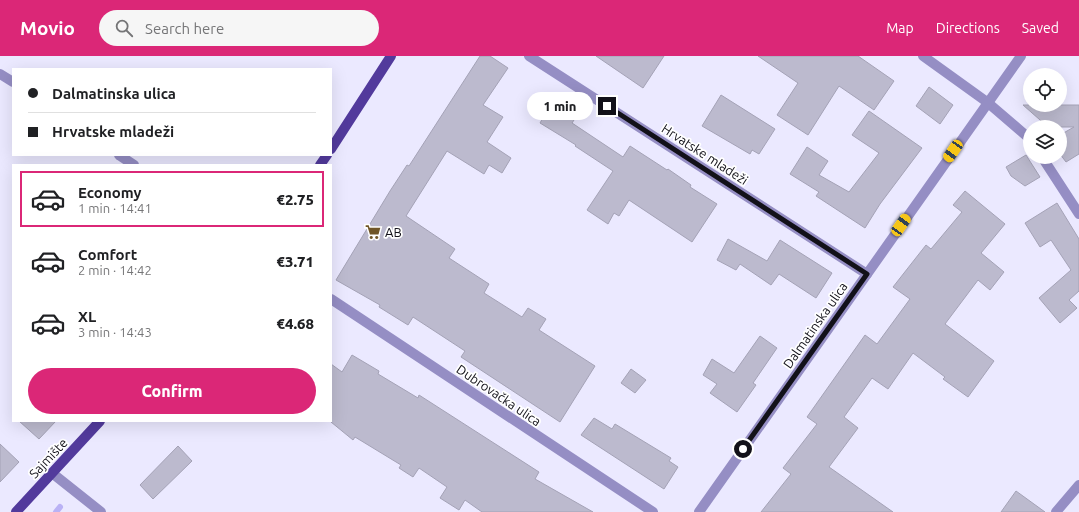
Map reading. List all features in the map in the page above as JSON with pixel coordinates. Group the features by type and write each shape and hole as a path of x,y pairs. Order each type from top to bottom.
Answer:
{"main road":[{"path":"332,146 391,56"},
{"name":"Sajmište","path":"16,512 99,422"}],"street":[{"name":"Hrvatske mladeži","path":"529,56 867,274"},
{"path":"923,56 987,102 1023,133"},
{"name":"Dalmatinska ulica","path":"699,512 987,102 1021,56"},
{"path":"0,74 12,81"},
{"path":"120,156 132,164"},
{"path":"1047,164 1079,214"},
{"name":"Dubrovačka ulica","path":"332,300 653,512"},
{"path":"52,472 101,512"},
{"path":"1056,512 1079,485"}],"building":[{"path":"480,56 490,56 508,68 483,105 503,117 487,142 511,158 502,173 489,165 484,174 447,151 406,216 455,249 449,258 489,284 484,293 522,317 528,308 546,319 539,330 595,366 560,422 461,357 465,351 413,317 408,325 379,307 380,305 336,280 390,191 407,165 409,166"},
{"path":"596,56 664,56 643,88"},
{"path":"758,56 858,56 894,81 874,110 839,86 808,135 777,115 798,83"},
{"path":"929,87 953,105 940,124 916,106"},
{"path":"721,95 775,129 759,154 752,150 750,154 702,126"},
{"path":"552,102 576,117 572,123 623,157 630,146 667,170 668,169 691,185 690,187 717,204 692,242 629,200 619,216 614,213 608,224 587,210 613,171 575,146 576,145 540,123"},
{"path":"1067,105 1079,105 1079,154 1067,161 1067,131 1074,127 1067,127 1067,120 1040,120 1031,112 1067,112"},
{"path":"869,111 922,148 880,204 865,228 816,196 819,192 790,174 807,147 828,161 819,175 849,192 879,153 852,135"},
{"path":"1023,157 1023,164 1032,164 1040,177 1025,186 1011,176 1006,167"},
{"path":"965,191 1005,224 981,253 1004,272 990,290 978,280 945,324 994,361 968,397 943,379 945,377 913,353 888,389 872,378 844,417 858,428 829,467 893,512 761,512 791,474 783,468 817,424 807,417 865,335 877,344 910,299 893,287 926,245 931,249 962,212 953,205"},
{"path":"1057,203 1079,239 1079,291 1069,300 1077,308 1060,323 1039,298 1071,270 1051,240 1040,247 1025,223"},
{"path":"728,239 767,261 780,240 832,273 816,298 779,274 771,285 740,264 736,270 717,260"},
{"path":"760,336 777,348 753,383 756,385 737,412 710,393 717,384 703,375 712,359 734,373"},
{"path":"352,355 379,371 378,374 418,398 419,395 539,472 535,479 593,512 482,512 465,500 459,510 440,498 447,487 419,468 413,477 399,468 401,465 355,437 353,440 331,422 332,365 342,372"},
{"path":"631,369 646,380 635,393 621,383"},
{"path":"594,418 612,429 615,424 671,458 669,461 678,467 664,489 581,435"},
{"path":"20,422 55,422 39,439"},
{"path":"0,444 19,462 0,482"},
{"path":"178,446 192,461 153,499 140,485"},
{"path":"1016,491 1045,512 1001,512"}],"waterway":[{"path":"56,512 60,507"}],"place":[{"name":"AB","path":"373,232"}],"route":[{"path":"607,106 867,274 743,449"}]}
